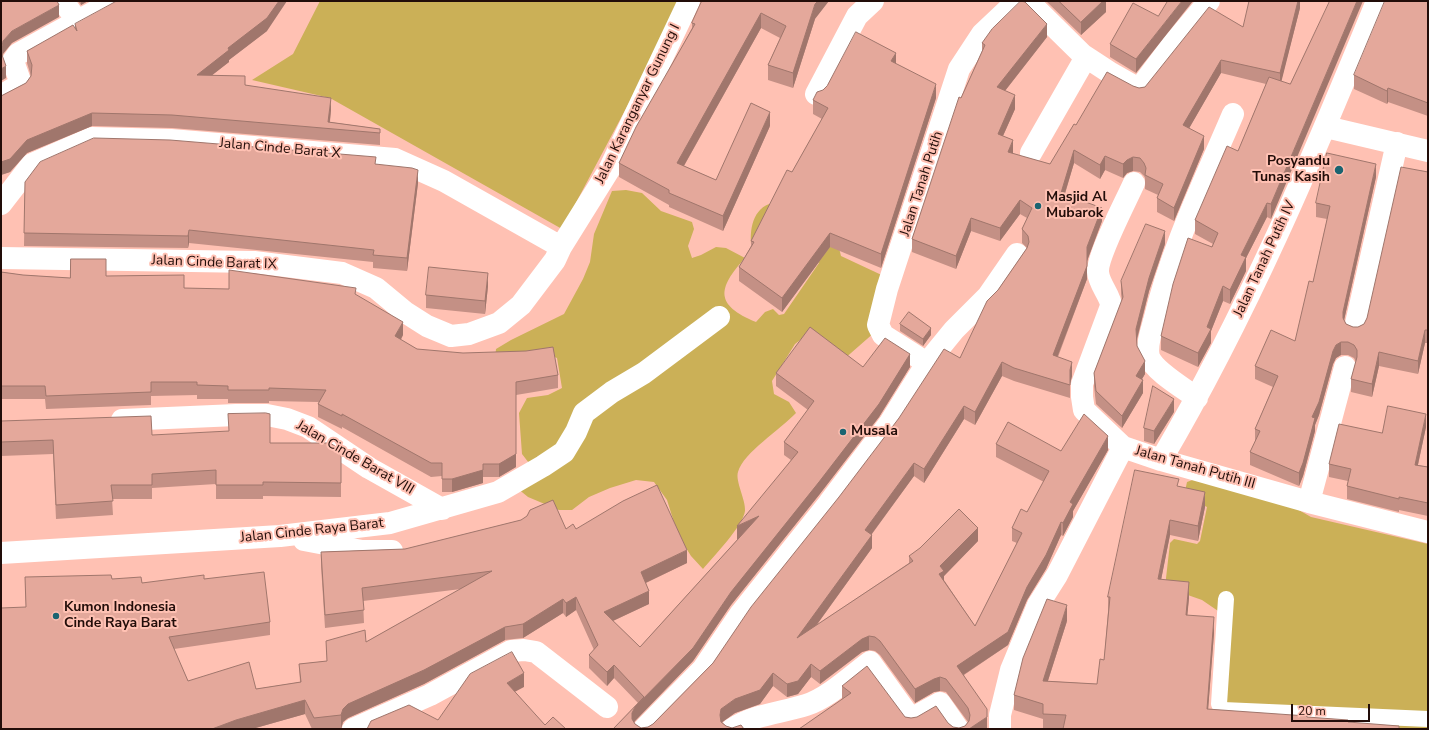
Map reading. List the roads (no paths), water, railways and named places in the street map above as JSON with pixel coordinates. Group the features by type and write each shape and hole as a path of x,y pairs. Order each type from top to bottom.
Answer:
{"street":[{"path":"64,1 78,22"},
{"path":"1,96 19,85 20,82 13,61 18,54 114,1"},
{"name":"Jalan Karanganyar Gunung I","path":"561,247 609,170 688,1"},
{"path":"816,94 857,16 873,1"},
{"name":"Jalan Tanah Putih","path":"926,363 884,335 878,324 887,289 960,69 982,34 1016,1"},
{"path":"1028,1 1080,51 1136,89 1142,88 1172,45 1209,1"},
{"name":"Jalan Tanah Putih IV","path":"1161,460 1198,398 1232,332 1326,127 1377,1"},
{"path":"1031,153 1080,51"},
{"path":"1198,398 1156,367 1149,357 1148,344 1160,296 1173,254 1233,114"},
{"path":"1326,127 1428,151"},
{"name":"Jalan Cinde Barat X","path":"1,204 32,164 92,138 179,140 395,159 444,180 561,247"},
{"path":"1355,328 1397,143"},
{"path":"1123,447 1084,410 1082,384 1111,306 1111,302 1105,293 1099,277 1098,263 1134,183"},
{"name":"Jalan Cinde Barat IX","path":"1,258 254,262 342,274 376,288 410,315 427,326 451,336 469,334 499,324 526,299 555,260 561,247"},
{"path":"644,729 703,669 741,613 829,503 889,424 926,363 954,330 988,296 1017,254"},
{"name":"Jalan Cinde Raya Barat","path":"1,553 280,536 390,523 498,492 564,452 576,432 584,413 612,392 644,373 719,317"},
{"path":"1310,502 1345,367"},
{"name":"Jalan Cinde Barat VIII","path":"103,420 236,415 266,415 287,419 308,427 369,468 442,509"},
{"name":"Jalan Tanah Putih III","path":"1000,729 1000,715 1011,670 1038,605 1056,575 1123,447 1161,460 1310,502 1428,532"},
{"path":"280,536 362,550 383,552 410,548"},
{"path":"353,729 430,695 511,651 524,650 536,652 607,707"},
{"path":"732,729 744,721 807,705 837,688 870,662 912,719 940,703 958,729"}],"lane":[{"path":"1226,599 1219,704 1223,710 1428,719"}],"place":[{"name":"Posyandu Tunas Kasih","path":"1339,170"},
{"name":"Masjid Al Mubarok","path":"1038,206"},
{"name":"Musala","path":"843,432"},
{"name":"Kumon Indonesia Cinde Raya Barat","path":"56,616"}]}
